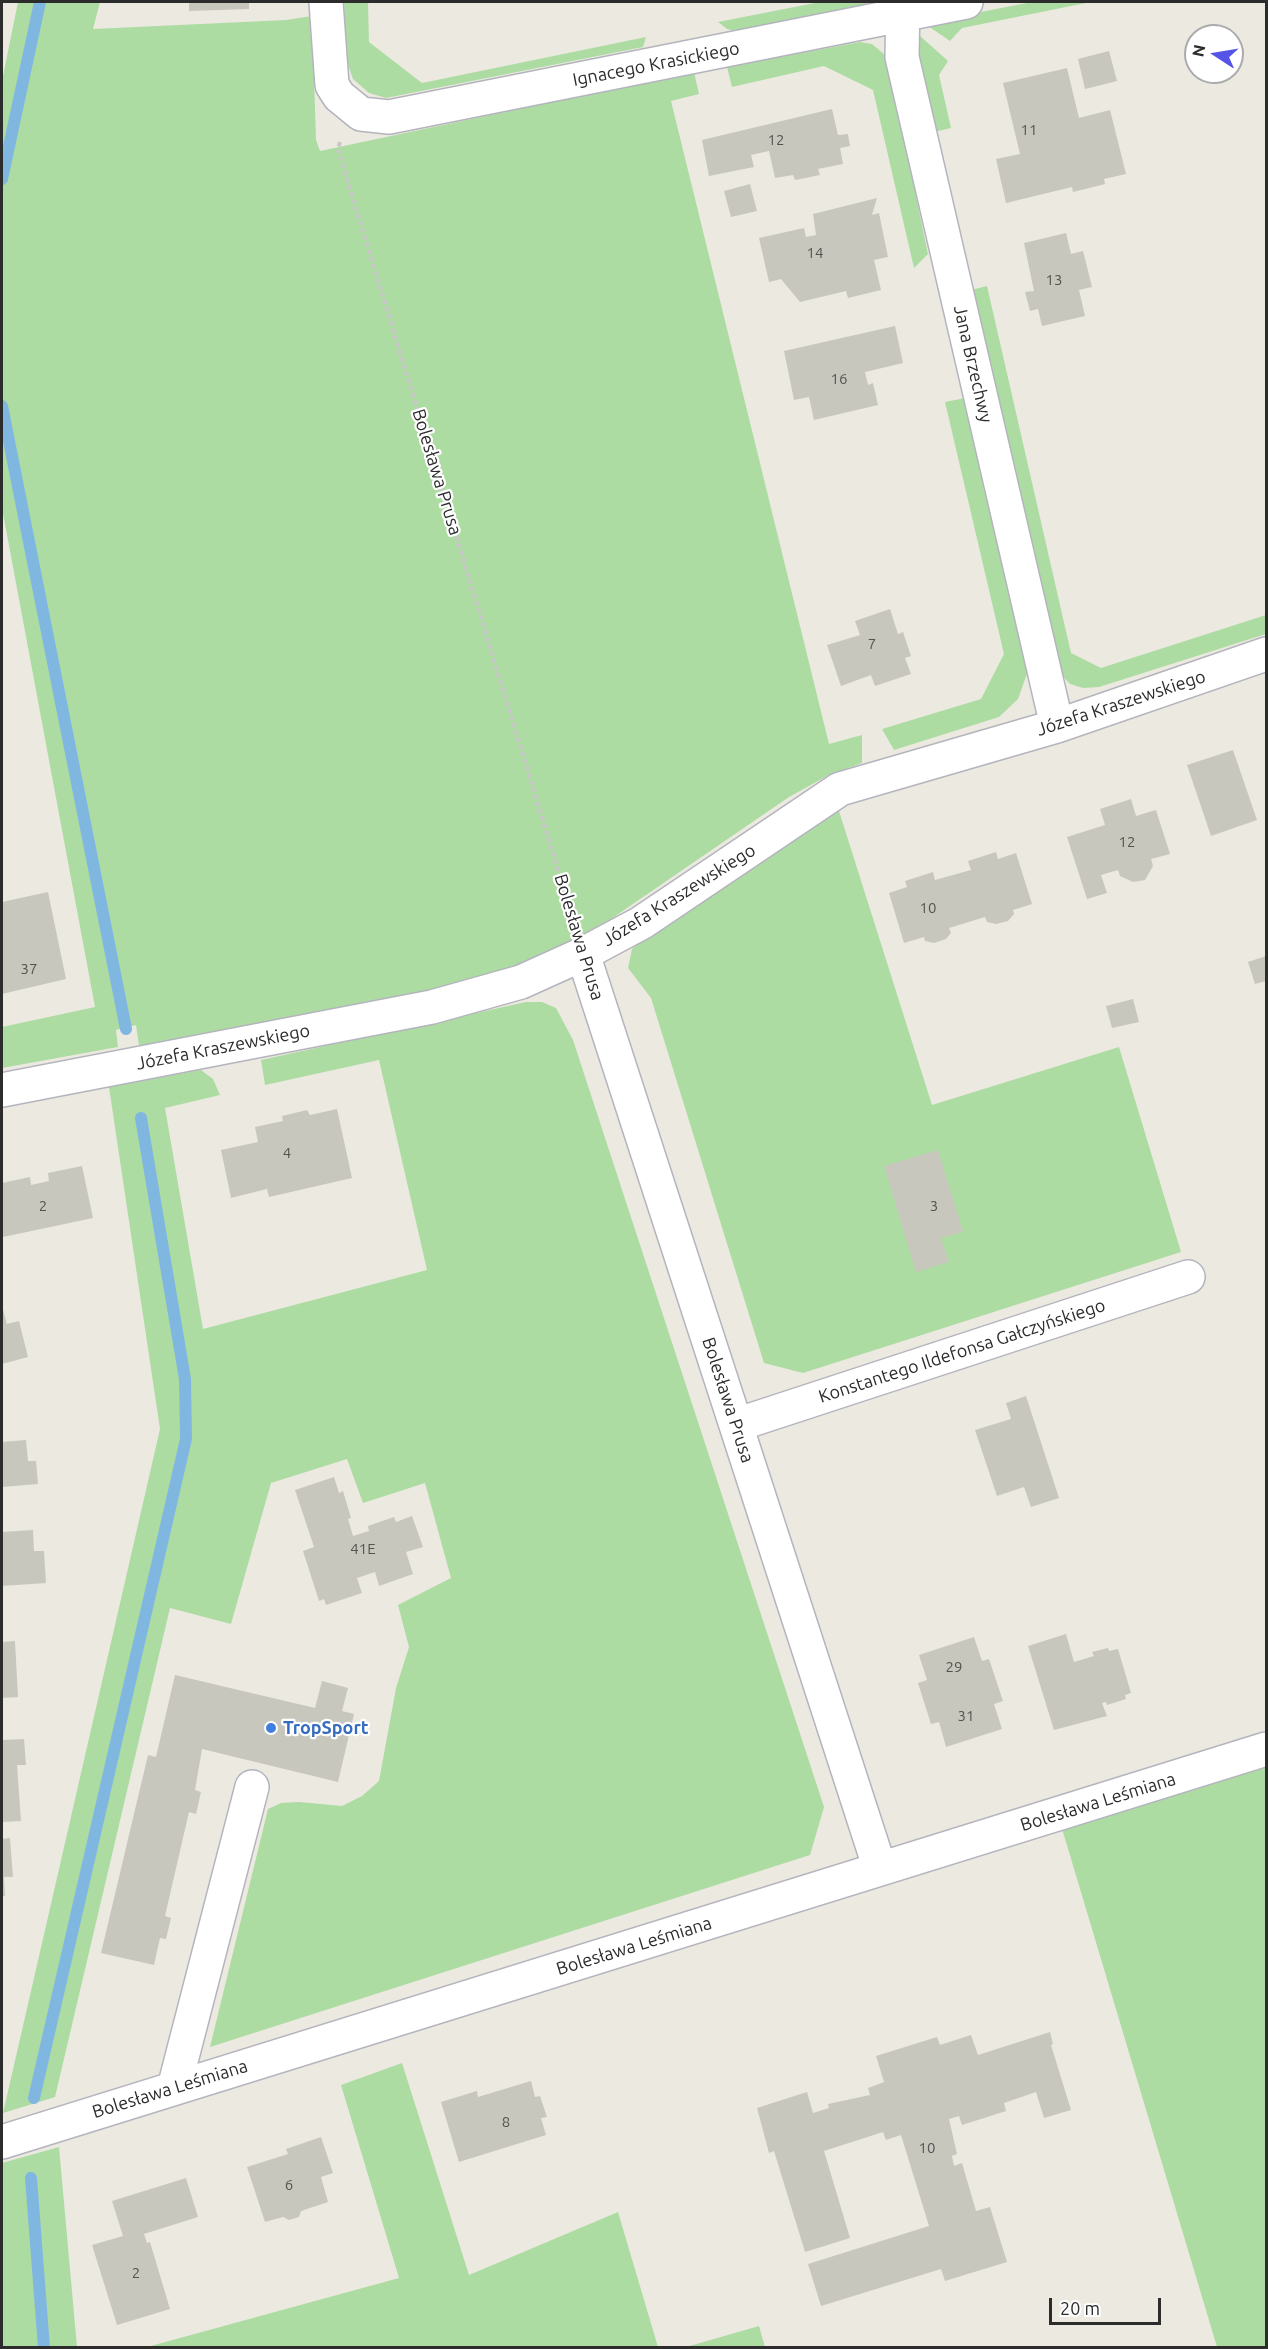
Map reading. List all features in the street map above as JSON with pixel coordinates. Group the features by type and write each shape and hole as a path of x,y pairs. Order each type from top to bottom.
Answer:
{"street":[{"path":"326,2 332,85 349,105"},
{"name":"Ignacego Krasickiego","path":"349,105 360,114 389,117 903,8 966,2"},
{"name":"Jana Brzechwy","path":"903,8 902,57 1057,726"},
{"name":"Józefa Kraszewskiego","path":"2,1090 432,1007 521,982 583,954 641,922 840,789 1057,726 1266,654"},
{"name":"Bolesława Prusa","path":"583,954 880,1869"},
{"name":"Konstantego Ildefonsa Gałczyńskiego","path":"736,1425 1188,1277"},
{"name":"Bolesława Leśmiana","path":"2,2142 1266,1749"},
{"path":"174,2088 252,1787"}],"path":[{"name":"Bolesława Prusa","path":"349,105 338,149 583,954"}],"green space":[{"path":"18,2 100,2 93,29 286,20 312,16 316,140 320,151 694,72 699,94 671,101 829,744 862,735 862,763 829,775 789,797 611,919 529,964 429,992 139,1046 136,1025 116,1030 118,1047 2,1068 2,1027 95,1007 2,508 2,81"},
{"path":"344,2 368,2 369,42 422,83 646,37 643,47 386,98 369,93 353,79 346,59"},
{"path":"820,2 869,2 863,6 735,31 727,29 718,22"},
{"path":"1032,2 1091,2 962,28 950,41 928,26 940,20"},
{"path":"919,35 948,61 939,75 951,128 934,132 917,52"},
{"path":"860,42 872,44 884,54 889,66 928,254 914,268 873,90 824,66 732,87 727,67"},
{"path":"987,286 1071,653 1101,668 1266,615 1266,634 1099,687 1083,688 1070,684 1060,673 971,290"},
{"path":"965,398 1029,668 1018,699 999,717 894,750 882,729 981,699 1004,654 945,402"},
{"path":"839,811 932,1105 1119,1047 1181,1252 803,1373 764,1363 651,998 628,968 632,949 646,937 829,812"},
{"path":"526,1002 542,1002 556,1008 573,1040 824,1807 810,1855 210,2047 268,1809 281,1803 299,1802 342,1806 362,1796 379,1781 396,1688 409,1647 398,1605 451,1578 425,1483 363,1503 347,1459 271,1483 231,1624 170,1608 55,2097 3,2113 160,1429 109,1087 201,1070 213,1079 220,1095 165,1108 203,1329 427,1270 379,1060 265,1085 261,1060"},
{"path":"1266,1768 1266,2347 1217,2347 1060,1822"},
{"path":"402,2063 469,2275 618,2212 658,2347 147,2347 399,2278 341,2085"},
{"path":"59,2147 77,2347 2,2347 2,2163"},
{"path":"759,2326 765,2347 686,2347"}],"building":[{"path":"189,2 249,2 249,9 189,11"},
{"path":"1109,51 1117,81 1085,89 1078,59"},
{"path":"1067,68 1079,118 1110,110 1126,174 1104,179 1105,184 1073,192 1072,187 1006,203 996,159 1020,154 1003,83"},
{"path":"832,109 838,135 848,134 850,146 840,148 843,164 818,169 820,175 795,180 793,175 775,178 769,151 751,155 754,167 709,176 702,140"},
{"path":"750,184 757,211 731,217 724,191"},
{"path":"877,198 872,215 879,213 888,257 874,260 881,290 848,298 846,291 800,302 781,279 769,282 759,238 804,228 806,237 816,235 813,214"},
{"path":"1066,233 1071,254 1083,251 1092,287 1079,290 1085,316 1042,326 1038,309 1030,311 1025,292 1034,291 1024,243"},
{"path":"895,326 903,363 865,372 868,385 873,383 878,405 814,420 809,397 794,400 784,351"},
{"path":"890,609 898,634 903,632 911,656 905,658 911,674 875,686 871,675 841,686 827,645 860,635 855,621"},
{"path":"1233,750 1257,820 1211,836 1187,765"},
{"path":"1131,799 1136,816 1156,810 1170,854 1151,859 1153,866 1145,880 1133,882 1120,876 1118,870 1101,875 1107,893 1087,899 1067,837 1105,825 1100,809"},
{"path":"996,852 998,859 1016,853 1032,904 1013,910 1014,914 1008,921 996,924 987,922 985,917 949,928 951,933 946,939 934,943 925,941 924,937 904,943 889,893 907,887 905,881 933,872 935,880 971,870 968,861"},
{"path":"48,892 66,979 2,994 2,902"},
{"path":"1266,956 1266,981 1255,984 1248,962"},
{"path":"1133,999 1139,1022 1112,1028 1106,1006"},
{"path":"337,1109 352,1178 269,1197 267,1189 231,1198 221,1150 258,1142 255,1127 283,1121 282,1116 307,1110 310,1115"},
{"path":"938,1150 963,1232 941,1238 949,1262 916,1272 884,1166"},
{"path":"82,1166 93,1218 3,1237 2,1183 30,1177 31,1185 49,1181 48,1173"},
{"path":"2,1306 7,1324 19,1321 28,1357 2,1364"},
{"path":"1026,1396 1059,1498 1031,1507 1024,1487 997,1496 975,1430 1011,1419 1006,1403"},
{"path":"26,1440 28,1461 36,1461 38,1484 2,1487 2,1442"},
{"path":"334,1477 339,1493 343,1491 351,1518 348,1519 353,1536 369,1531 368,1526 394,1517 396,1522 412,1516 423,1547 406,1552 413,1574 379,1586 375,1572 357,1578 362,1593 326,1605 324,1599 319,1601 303,1551 314,1547 295,1490"},
{"path":"33,1530 34,1551 44,1551 46,1583 2,1586 2,1532"},
{"path":"1066,1634 1074,1662 1094,1656 1092,1652 1108,1648 1109,1651 1118,1649 1131,1693 1125,1695 1126,1699 1107,1705 1106,1702 1102,1703 1107,1716 1054,1730 1028,1646"},
{"path":"974,1637 982,1661 989,1659 1003,1701 994,1704 1002,1729 946,1747 939,1722 931,1724 918,1683 927,1680 919,1655"},
{"path":"15,1641 18,1697 2,1698 2,1642"},
{"path":"175,1675 315,1708 322,1681 348,1688 342,1711 354,1714 338,1782 202,1749 195,1790 201,1792 196,1814 189,1812 165,1916 171,1918 166,1939 160,1938 154,1965 101,1953 148,1755 156,1757"},
{"path":"24,1739 26,1765 17,1765 21,1821 2,1822 2,1740"},
{"path":"10,1838 13,1877 4,1877 5,1896 2,1896 2,1839"},
{"path":"1050,2032 1053,2044 1051,2045 1071,2110 1044,2118 1036,2092 1004,2103 1006,2111 962,2125 959,2116 949,2119 957,2154 952,2156 954,2166 962,2163 976,2211 990,2207 1007,2262 945,2281 941,2269 821,2306 808,2264 929,2226 901,2135 886,2140 883,2132 824,2151 850,2238 805,2252 774,2151 769,2153 757,2108 807,2092 813,2113 829,2108 828,2104 870,2095 868,2088 884,2082 876,2056 937,2037 940,2045 971,2035 978,2055"},
{"path":"531,2081 535,2097 540,2096 547,2117 541,2118 546,2135 459,2162 441,2102 477,2091 478,2097"},
{"path":"321,2137 333,2173 321,2177 328,2202 301,2211 299,2217 289,2220 283,2217 265,2222 247,2167 288,2154 286,2149"},
{"path":"186,2178 198,2217 144,2234 147,2243 150,2242 170,2309 117,2325 92,2245 123,2236 112,2201"}],"waterway":[{"path":"2,179 40,2"},
{"path":"2,406 126,1029"},
{"path":"34,2098 186,1439 185,1379 141,1118"},
{"path":"31,2178 44,2348"}],"place":[{"name":"TropSport","path":"271,1728"}]}
